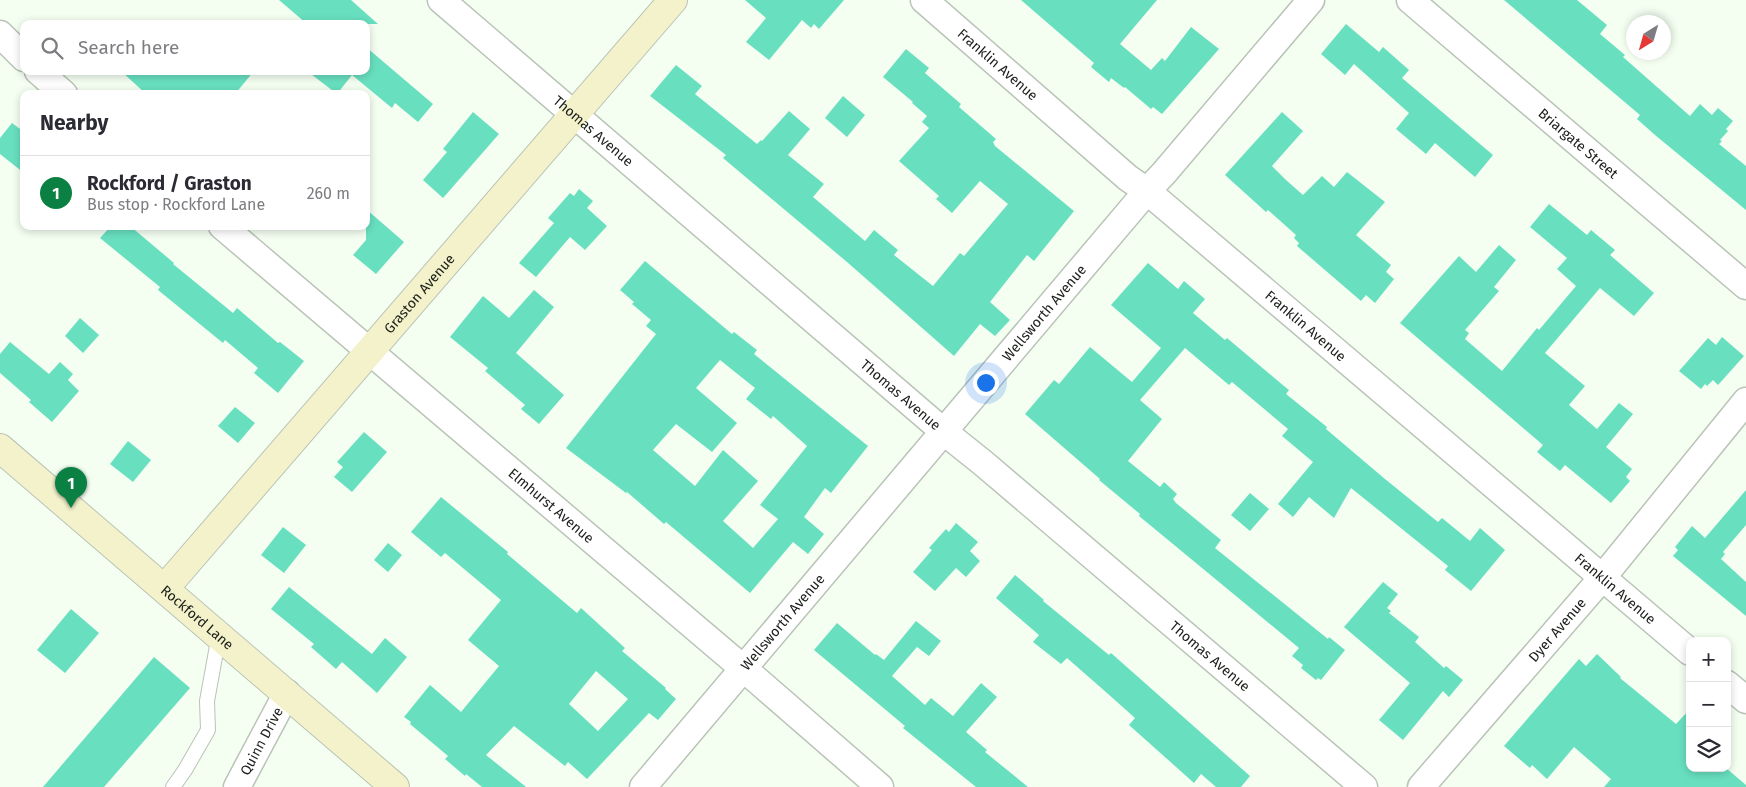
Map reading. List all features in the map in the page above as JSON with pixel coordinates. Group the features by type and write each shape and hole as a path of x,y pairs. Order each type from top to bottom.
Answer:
{"street":[{"name":"Thomas Avenue","path":"441,0 943,431 984,463 1364,787"},
{"name":"Graston Avenue","path":"165,588 673,0"},
{"name":"Franklin Avenue","path":"924,0 1128,178 1147,191 1686,649"},
{"name":"Wellsworth Avenue","path":"643,787 943,431 1311,0"},
{"name":"Briargate Street","path":"1410,0 1746,286"},
{"path":"0,34 20,54"},
{"path":"43,75 59,90"},
{"name":"Elmhurst Avenue","path":"227,230 758,681 777,700 880,787"},
{"name":"Dyer Avenue","path":"1421,787 1602,578 1746,401"},
{"name":"Rockford Lane","path":"0,448 396,787"},
{"path":"1731,687 1746,700"},
{"name":"Quinn Drive","path":"237,787 286,693"}],"lane":[{"path":"173,787 208,730 208,701 219,635"}],"building":[{"path":"279,0 351,0 378,24 370,24 370,20 302,20"},
{"path":"745,0 844,0 819,29 814,24 811,28 802,20 769,60 746,42 766,18"},
{"path":"1021,0 1157,0 1120,44 1151,70 1162,58 1165,61 1191,27 1219,49 1162,114 1153,107 1151,109 1111,78 1109,82 1091,67 1094,63"},
{"path":"1504,0 1577,0 1607,25 1600,34 1625,55 1623,57 1626,60 1690,116 1700,104 1712,115 1718,108 1733,121 1726,129 1728,131 1719,144 1746,166 1746,210 1637,119 1640,115"},
{"path":"1346,24 1379,52 1383,47 1409,70 1402,78 1493,155 1475,177 1435,143 1426,154 1396,129 1409,113 1354,64 1345,75 1321,54"},
{"path":"906,49 929,68 925,73 961,104 959,107 996,139 993,142 995,146 1074,211 1034,261 1027,255 990,302 1010,320 995,336 980,324 954,356 847,262 723,158 726,155 650,96 676,65 702,86 695,94 757,144 762,141 789,111 810,129 788,155 824,184 813,197 865,241 874,230 898,250 894,255 933,286 960,253 964,256 1008,204 980,181 952,213 936,199 939,196 899,161 929,128 922,122 927,116 883,77"},
{"path":"370,50 433,104 418,122 395,103 392,108 352,75 370,75"},
{"path":"125,75 251,75 238,90 142,90"},
{"path":"312,75 352,75 340,90 332,90"},
{"path":"843,96 865,115 847,137 825,118"},
{"path":"473,112 499,134 443,198 423,180 447,152 443,149"},
{"path":"1282,112 1303,131 1272,166 1303,195 1322,176 1334,187 1347,172 1385,202 1356,235 1391,265 1386,272 1394,279 1375,303 1366,295 1361,301 1297,246 1299,243 1294,238 1296,235 1268,210 1266,212 1225,175"},
{"path":"12,123 20,129 20,170 0,154 0,138"},
{"path":"579,189 593,201 587,208 607,226 585,250 570,237 536,277 519,263 554,223 548,218 570,193 574,196"},
{"path":"1549,204 1587,235 1591,230 1615,250 1610,255 1654,293 1634,316 1600,288 1545,353 1585,386 1569,405 1597,429 1619,403 1633,414 1606,447 1632,469 1626,477 1630,481 1611,503 1565,465 1560,471 1537,452 1543,445 1400,323 1459,256 1476,272 1499,245 1516,260 1494,287 1499,291 1465,330 1469,333 1465,339 1502,371 1537,328 1539,330 1576,286 1557,269 1567,258 1530,227"},
{"path":"370,212 404,242 376,274 353,255 366,240 366,230 370,230"},
{"path":"107,230 135,230 233,313 237,308 278,343 280,342 304,361 278,393 254,373 258,368 225,340 223,343 158,290 160,287 100,238"},
{"path":"645,261 732,334 734,332 757,350 754,354 868,446 831,493 825,488 804,517 824,534 808,554 793,542 750,593 666,522 664,524 627,492 566,448 656,334 646,326 651,320 632,304 634,302 620,290","holes":["720,360 755,388 746,399 771,419 773,416 807,446 760,505 778,519 753,548 723,521 758,481 723,450 695,486 653,450 676,424 712,452 737,423 696,388"]},
{"path":"1148,263 1178,289 1184,281 1205,299 1193,313 1225,340 1227,338 1289,390 1286,394 1438,522 1442,518 1470,541 1480,528 1505,550 1471,591 1445,570 1448,566 1351,488 1334,518 1309,497 1293,517 1278,504 1313,462 1282,436 1288,429 1232,382 1229,385 1185,348 1140,400 1162,419 1128,461 1160,487 1164,482 1177,494 1173,499 1176,503 1221,540 1215,548 1328,639 1329,637 1345,650 1321,680 1318,678 1316,680 1301,668 1303,665 1292,656 1299,648 1139,516 1140,514 1025,414 1054,380 1059,384 1090,347 1132,382 1161,348 1111,305"},
{"path":"534,290 554,307 516,353 564,395 539,424 521,409 525,405 485,371 488,368 450,337 483,296 509,318"},
{"path":"80,318 99,335 83,353 65,336"},
{"path":"1722,337 1744,356 1718,385 1713,380 1707,386 1705,384 1701,389 1679,371 1708,338 1716,345"},
{"path":"10,342 49,374 60,362 73,374 68,380 79,391 52,422 29,402 31,400 0,373 0,354"},
{"path":"235,407 255,423 238,443 218,426"},
{"path":"364,432 387,452 352,492 334,477 343,467 337,462"},
{"path":"128,441 151,460 133,482 110,464"},
{"path":"1746,490 1746,525 1723,552 1725,554 1721,559 1746,582 1746,616 1673,556 1678,550 1675,547 1692,526 1705,538"},
{"path":"1250,493 1269,509 1250,531 1231,515"},
{"path":"441,497 508,552 507,554 577,613 581,608 625,648 622,651 666,688 676,699 658,720 649,713 587,779 568,762 565,766 514,726 486,755 526,787 482,787 445,759 448,756 404,717 430,685 461,712 499,666 468,640 501,600 445,553 441,557 411,532","holes":["596,671 628,699 598,731 569,704"]},
{"path":"956,523 978,542 970,551 980,561 966,577 956,568 935,591 913,572 932,550 929,548 946,529 949,532"},
{"path":"283,527 306,545 284,573 261,555"},
{"path":"388,543 402,555 388,572 374,560"},
{"path":"1015,575 1043,601 1109,655 1111,653 1250,776 1241,787 1216,787 1201,774 1194,783 1129,725 1135,718 1107,693 1067,658 1061,664 1033,642 1039,635 996,598"},
{"path":"1383,582 1398,594 1387,608 1391,611 1389,613 1419,637 1415,642 1444,668 1446,666 1463,680 1449,697 1443,691 1403,740 1379,720 1410,683 1344,627"},
{"path":"289,587 372,654 385,638 407,657 377,693 342,662 336,669 311,647 314,644 271,609"},
{"path":"71,609 99,633 65,673 37,650"},
{"path":"916,621 941,641 929,656 917,647 892,676 925,705 931,698 953,716 981,683 997,697 966,732 987,750 985,752 1028,787 976,787 903,728 905,726 814,650 837,623 875,655 884,660"},
{"path":"1597,654 1620,678 1676,724 1686,713 1686,772 1731,772 1746,787 1604,787 1611,779 1574,747 1547,779 1532,765 1530,768 1504,746 1579,659 1586,666"},
{"path":"154,657 190,688 104,787 43,787"}],"place":[{"name":"Rockford / Graston","path":"71,508"}]}
